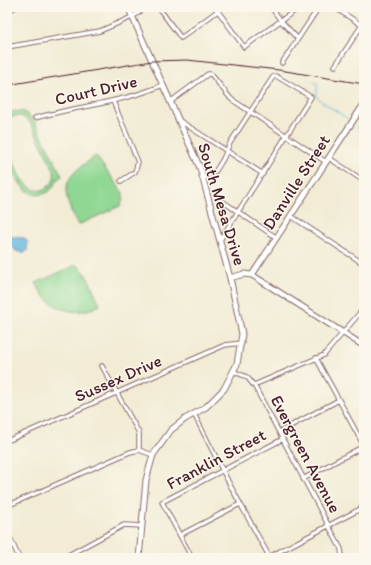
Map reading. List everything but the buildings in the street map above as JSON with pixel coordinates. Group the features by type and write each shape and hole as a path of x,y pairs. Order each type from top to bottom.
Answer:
{"main road":[{"path":"7,11 14,7"},
{"name":"South Mesa Drive","path":"128,7 179,120 203,179 240,320 242,343 235,372 217,398 171,430 153,455 146,475 140,558"},
{"name":"Danville Street","path":"252,275 364,104"},
{"path":"230,278 244,274 252,275 341,333 364,346"}],"street":[{"path":"7,46 100,31 132,17 147,7"},
{"path":"158,7 181,38 223,7"},
{"path":"214,7 244,46 300,7"},
{"path":"271,7 281,21 298,39"},
{"path":"282,63 319,7"},
{"path":"334,7 363,24 335,66"},
{"path":"170,102 210,74 227,96 288,136 364,181"},
{"path":"203,179 215,172 274,76 294,86 312,99 220,240"},
{"name":"Court Drive","path":"35,118 65,110 131,97 163,84"},
{"path":"113,101 138,162 135,172 121,181"},
{"path":"179,120 263,174"},
{"path":"219,199 277,238"},
{"path":"291,216 364,264"},
{"path":"254,385 329,351 341,333 364,308"},
{"name":"Sussex Drive","path":"7,441 225,345 242,343"},
{"path":"303,479 364,446 316,358"},
{"path":"102,366 139,433 139,450"},
{"name":"Evergreen Avenue","path":"235,372 247,377 254,385 341,549 342,558"},
{"path":"279,432 339,400"},
{"path":"194,414 269,558 364,507"},
{"name":"Franklin Street","path":"180,535 162,502 283,439"},
{"path":"7,506 126,454 139,450 153,455"},
{"path":"192,558 180,535 240,504"},
{"path":"63,558 124,525 142,526"},
{"path":"7,531 18,558"}],"green space":[{"path":"15,111 24,112 34,120 62,176 48,192 39,195 31,193 24,188 18,181 10,163 7,146 17,169 27,185 34,189 40,190 48,187 53,182 54,170 30,122 19,116 7,120 7,114"},
{"path":"96,156 123,193 123,200 120,206 78,225 68,202 66,193 67,185 70,178 76,171"},
{"path":"76,265 80,267 87,276 100,305 81,311 71,311 55,305 41,292 36,283"}],"water":[{"path":"7,236 24,238 28,242 27,251 24,253 16,251 7,242"}],"waterway":[{"path":"312,81 318,84 316,96 348,119"},
{"path":"356,126 364,136"}],"railway":[{"path":"7,85 152,61 187,60 279,70 364,84"}]}
